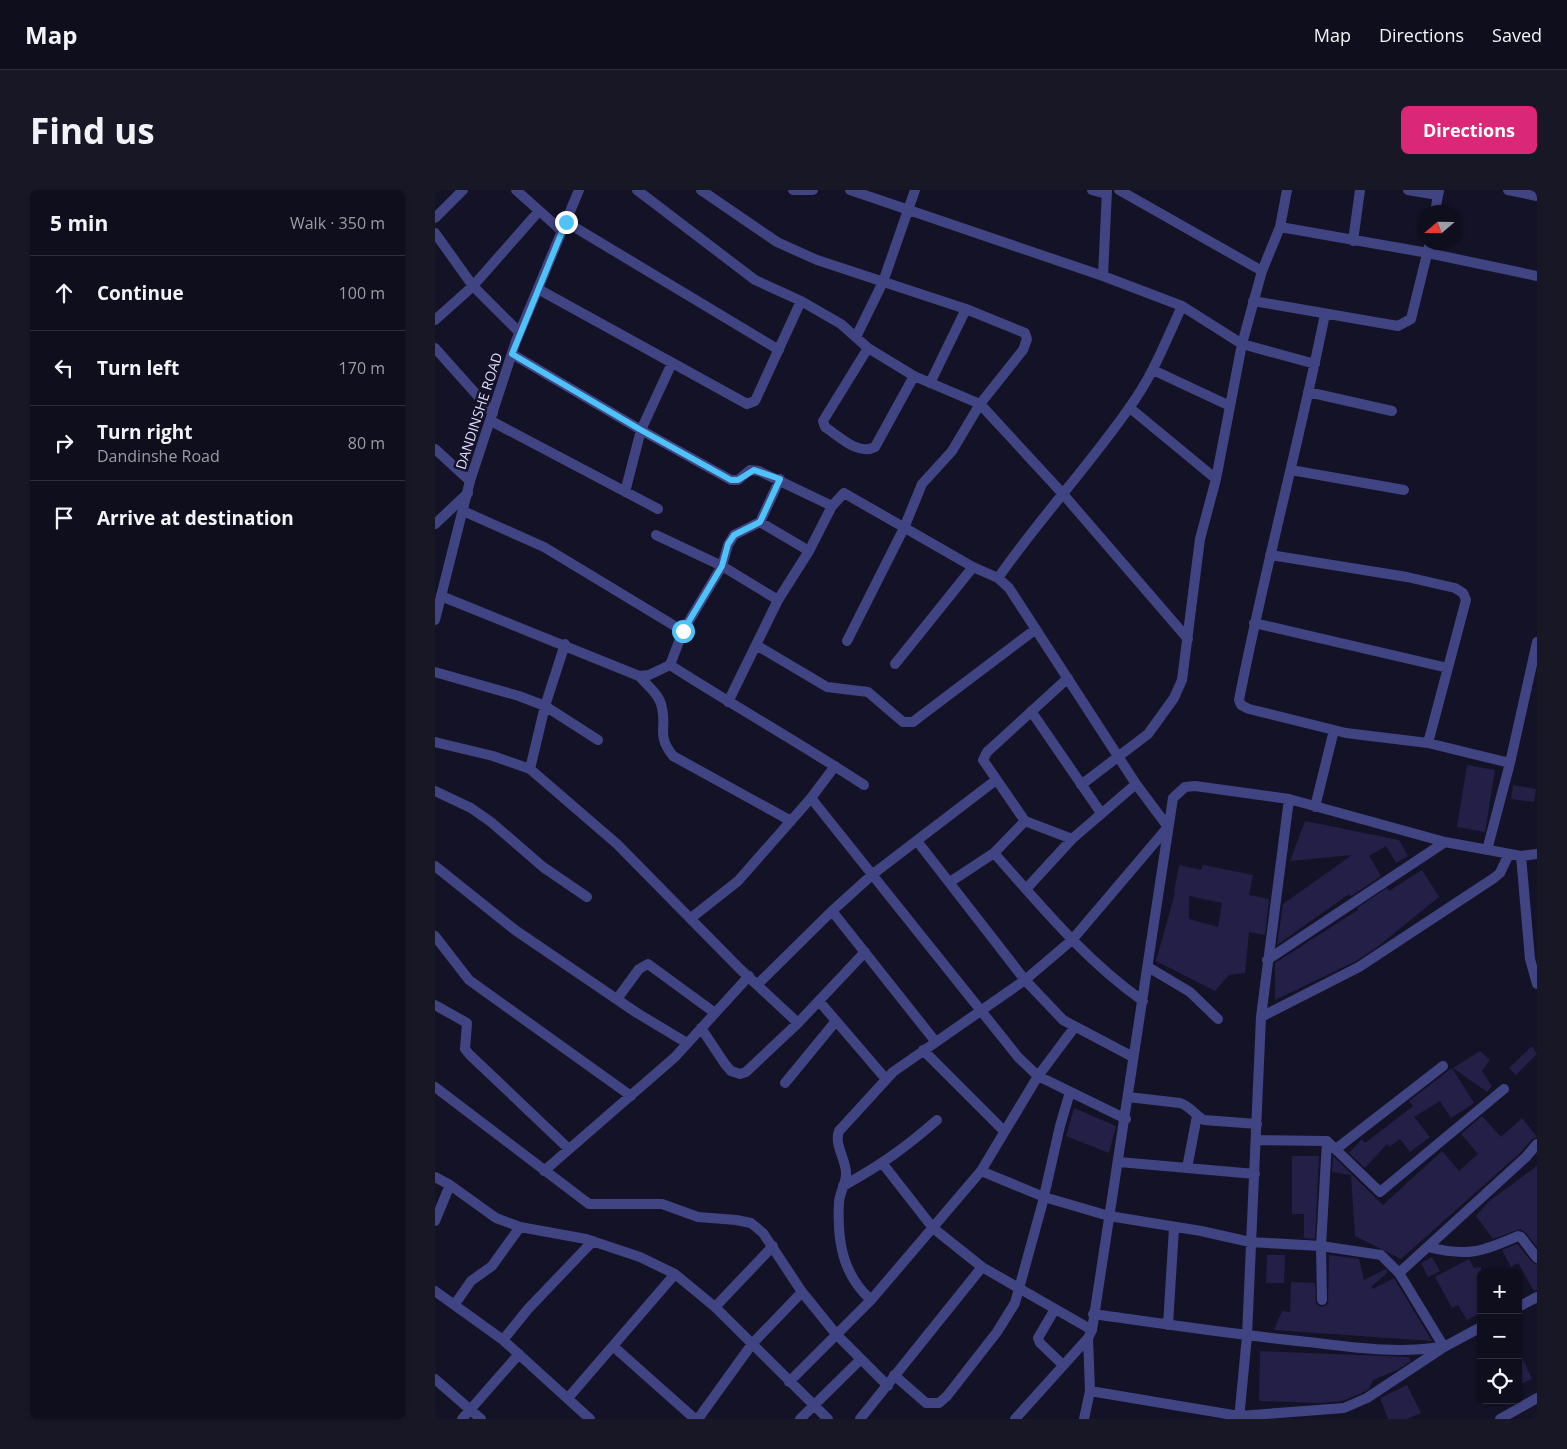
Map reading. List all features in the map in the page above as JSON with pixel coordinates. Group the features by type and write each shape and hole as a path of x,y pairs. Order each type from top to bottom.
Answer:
{"street":[{"path":"435,218 463,190"},
{"path":"516,190 539,211 779,350"},
{"name":"DANDINSHE ROAD","path":"435,620 471,481 519,332 579,190"},
{"path":"637,190 755,280 801,301 841,324 868,348 914,376 980,404 1063,494 1189,638"},
{"path":"701,190 713,193 777,242 817,260 966,309 1025,333 1027,339 1023,350 980,404 952,451 922,484 904,528 847,642"},
{"path":"793,190 813,190"},
{"path":"850,190 1103,276 1182,306 1241,344 1315,364"},
{"path":"856,338 883,282 915,190"},
{"path":"1092,190 1106,192 1103,276"},
{"path":"1119,190 1262,271"},
{"path":"1081,785 1147,734 1174,698 1182,680 1189,638 1200,539 1216,479 1241,344 1262,271 1281,227 1287,190"},
{"path":"1353,241 1360,190"},
{"path":"1408,190 1438,192 1436,205"},
{"path":"1508,190 1531,193"},
{"path":"435,320 473,286 539,211"},
{"path":"1281,227 1353,241 1417,247"},
{"path":"435,233 473,286 519,332"},
{"path":"1253,301 1398,326 1411,319 1428,250"},
{"path":"1437,250 1537,276"},
{"path":"538,289 741,402 751,403 755,401 801,301"},
{"path":"997,578 1130,408 1153,370 1182,306"},
{"path":"930,383 966,309"},
{"path":"1325,314 1291,470 1254,623 1239,700 1241,705 1334,730 1428,743 1510,763"},
{"path":"435,348 492,417 658,509"},
{"path":"868,348 823,421 825,427 861,451 875,447 914,376"},
{"path":"512,354 641,430 731,480 738,480 754,470 780,479 832,506"},
{"path":"625,492 641,430 672,363"},
{"path":"1153,370 1230,406"},
{"path":"1308,392 1392,411"},
{"path":"1130,408 1216,479"},
{"path":"435,449 471,481"},
{"path":"1291,470 1404,490"},
{"path":"639,676 649,675 670,665 683,631 722,566 728,544 734,535 760,522 780,479"},
{"path":"435,524 468,493"},
{"path":"728,702 778,600 809,551 832,506 844,493 973,567 997,578 1009,588 1136,784 1168,827"},
{"path":"463,510 544,547 683,631"},
{"path":"760,522 809,551"},
{"path":"656,535 722,566 778,600"},
{"path":"1270,555 1407,577 1455,588 1463,593 1466,600 1428,743"},
{"path":"895,664 973,567"},
{"path":"441,596 565,644 639,676 658,698 662,707 662,735 665,746 673,756 791,821"},
{"path":"1254,623 1448,668"},
{"path":"756,645 827,687 868,692 903,722 909,723 1036,629"},
{"path":"1487,850 1535,665 1537,642"},
{"path":"530,769 545,706 565,644"},
{"path":"670,665 728,702 798,742 864,785"},
{"path":"435,672 519,696 545,706 598,740"},
{"path":"1068,678 983,757 985,765 1025,821 1073,839"},
{"path":"1031,711 1101,813"},
{"path":"1315,807 1334,730"},
{"path":"435,742 493,756 530,769 617,844 798,1023"},
{"path":"691,918 731,888 811,798 835,766"},
{"path":"758,984 832,911 873,874 996,780"},
{"path":"1026,889 1073,839 1136,784"},
{"path":"1084,1419 1090,1391 1090,1334 1126,1119 1133,1057 1149,967 1173,798 1185,787 1195,786 1289,799 1445,842 1521,856 1537,854"},
{"path":"435,791 477,812 543,867 587,897"},
{"path":"811,798 1018,1057 1037,1076 1126,1119"},
{"path":"1239,1417 1247,1336 1261,1017 1289,799"},
{"path":"950,882 994,853 1025,821"},
{"path":"871,1300 857,1288 848,1272 841,1245 839,1202 847,1173 838,1135 885,1078 935,1041 1025,980 1072,940 1168,827"},
{"path":"917,840 1025,980 1063,1020 1074,1028 1133,1057"},
{"path":"1267,960 1445,842"},
{"path":"994,853 1072,940 1119,984 1143,1001"},
{"path":"1261,1017 1359,967 1405,938 1494,878 1500,873 1509,854"},
{"path":"1521,856 1533,922 1530,959 1537,984"},
{"path":"435,866 461,885 509,926 617,999 687,1043"},
{"path":"832,911 935,1041"},
{"path":"435,936 469,980 631,1096"},
{"path":"701,1028 725,1064 731,1071 740,1074 756,1065 865,952"},
{"path":"617,999 639,969 648,964 715,1013"},
{"path":"1149,967 1189,992 1218,1019"},
{"path":"544,1171 631,1096 687,1043 749,976"},
{"path":"819,1001 885,1078"},
{"path":"435,1005 467,1023 465,1049 469,1054 569,1148"},
{"path":"785,1083 836,1020"},
{"path":"789,1382 871,1300 981,1171 1037,1076 1074,1028"},
{"path":"923,1050 1004,1130"},
{"path":"1336,1149 1443,1066"},
{"path":"435,1087 589,1204 662,1204 698,1217 751,1223 763,1233 773,1246 802,1292 836,1334 888,1386"},
{"path":"1256,1140 1327,1141 1380,1192 1504,1089"},
{"path":"894,1375 926,1402 939,1402 947,1396 997,1332 1015,1303 1044,1197 1052,1154 1070,1092"},
{"path":"1129,1097 1180,1103 1188,1106 1197,1116 1204,1120 1257,1124"},
{"path":"1187,1168 1197,1116"},
{"path":"843,1186 883,1164 903,1150 937,1120"},
{"path":"1321,1300 1321,1246 1327,1141"},
{"path":"1399,1273 1526,1157 1537,1144"},
{"path":"1119,1162 1255,1174"},
{"path":"883,1164 933,1228 981,1267 1055,1310 1090,1334"},
{"path":"981,1171 1044,1197 1109,1216 1251,1242 1321,1246 1381,1255 1399,1273 1444,1347"},
{"path":"435,1177 450,1185 496,1218 520,1227 593,1241 640,1256 675,1274 715,1307 828,1419"},
{"path":"435,1221 450,1185"},
{"path":"455,1304 471,1281 492,1266 520,1227"},
{"path":"1168,1325 1175,1228"},
{"path":"1428,1247 1460,1253 1482,1252 1517,1236 1521,1238 1537,1258"},
{"path":"503,1340 528,1309 593,1241"},
{"path":"715,1307 773,1246"},
{"path":"860,1419 981,1267"},
{"path":"568,1398 614,1347 647,1305 675,1274"},
{"path":"435,1291 503,1340 588,1418"},
{"path":"614,1347 697,1419 752,1344 802,1292"},
{"path":"1522,1305 1537,1297"},
{"path":"1055,1310 1038,1338 1040,1343 1063,1365"},
{"path":"1093,1314 1247,1336 1390,1350 1419,1351 1444,1347"},
{"path":"1090,1391 1239,1417 1344,1408 1367,1398 1444,1347 1477,1329"},
{"path":"1015,1419 1090,1334"},
{"path":"462,1419 519,1354"},
{"path":"800,1419 861,1359"},
{"path":"435,1379 481,1419"},
{"path":"1500,1419 1537,1398"}],"building":[{"path":"1467,765 1495,770 1485,832 1457,827"},
{"path":"1513,785 1536,789 1534,802 1511,799"},
{"path":"1305,821 1399,840 1408,856 1396,863 1386,846 1369,856 1381,876 1351,896 1349,894 1277,945 1283,904 1352,855 1290,861"},
{"path":"1179,865 1201,870 1203,865 1253,875 1249,895 1269,899 1265,935 1249,932 1245,973 1229,975 1215,991 1156,961 1174,893","holes":["1189,896 1222,903 1218,927 1189,919"]},
{"path":"1422,870 1439,897 1377,947 1356,961 1275,1000 1275,963 1358,910 1357,908 1387,888 1389,891"},
{"path":"1532,1046 1537,1054 1516,1075 1509,1068"},
{"path":"1480,1051 1490,1060 1482,1071 1492,1086 1487,1092 1453,1068"},
{"path":"1452,1068 1474,1103 1451,1118 1440,1101 1414,1117 1430,1137 1410,1152 1400,1139 1389,1147 1387,1144 1365,1168 1349,1153 1362,1139 1365,1143 1413,1106 1409,1101"},
{"path":"1074,1108 1116,1126 1109,1153 1066,1136"},
{"path":"1482,1116 1501,1137 1522,1118 1537,1137 1532,1139 1521,1152 1401,1259 1355,1236 1351,1175 1332,1172 1333,1156 1383,1205 1442,1151 1459,1171 1478,1154 1461,1134"},
{"path":"1292,1156 1319,1156 1315,1239 1304,1238 1304,1214 1292,1214"},
{"path":"1537,1166 1537,1247 1526,1233 1520,1229 1493,1239 1476,1216 1488,1202"},
{"path":"1517,1244 1532,1262 1537,1265 1537,1290 1534,1291 1518,1263 1511,1267 1502,1250"},
{"path":"1267,1255 1285,1255 1284,1283 1266,1283"},
{"path":"1329,1255 1359,1259 1364,1280 1386,1269 1388,1272 1371,1287 1373,1289 1394,1278 1432,1341 1274,1330 1282,1311 1290,1312 1291,1282 1315,1283 1316,1304 1322,1307 1328,1304"},
{"path":"1432,1257 1440,1271 1428,1277 1421,1263"},
{"path":"1469,1259 1474,1268 1481,1267 1481,1269 1477,1269 1477,1315 1467,1320 1458,1305 1452,1308 1435,1277"},
{"path":"1260,1351 1409,1357 1411,1361 1397,1370 1373,1380 1369,1389 1364,1392 1342,1401 1320,1403 1259,1401"},
{"path":"1522,1358 1532,1379 1522,1383"},
{"path":"1407,1385 1421,1413 1407,1419 1388,1419 1380,1398"}],"route":[{"path":"566,222 512,354 641,430 731,480 738,480 750,470 759,471 780,479 760,522 746,527 734,535 728,544 722,566 683,631"}]}
